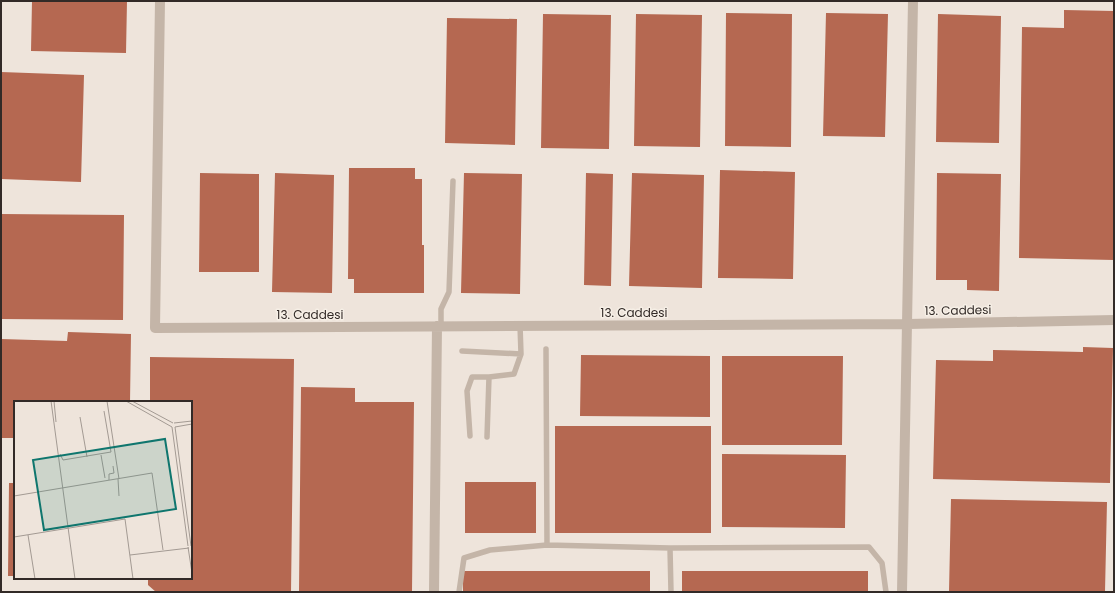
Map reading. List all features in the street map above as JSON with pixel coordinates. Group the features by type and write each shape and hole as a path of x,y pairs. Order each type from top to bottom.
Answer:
{"street":[{"name":"13. Caddesi","path":"160,1 155,328 908,324 1114,320"},
{"path":"902,592 913,1"},
{"path":"434,592 439,326"}],"lane":[{"path":"439,326 441,310 449,292 453,181"},
{"path":"470,436 467,391 472,377 489,377 514,374 521,354 520,325"},
{"path":"546,348 547,545"},
{"path":"462,351 521,354"},
{"path":"487,437 489,377"},
{"path":"459,592 464,558 490,550 547,545 670,548 869,547 882,563 886,592"},
{"path":"670,548 671,592"}],"building":[{"path":"32,1 127,1 126,53 31,51"},
{"path":"1064,10 1114,11 1114,260 1019,258 1022,27 1064,28"},
{"path":"726,13 792,14 791,147 725,146"},
{"path":"826,13 888,14 885,137 823,136"},
{"path":"543,14 611,15 609,149 541,148"},
{"path":"636,14 702,15 700,147 634,146"},
{"path":"938,14 1001,16 999,143 936,142"},
{"path":"447,18 517,19 515,145 445,143"},
{"path":"1,72 84,75 81,182 1,179"},
{"path":"349,168 415,168 415,179 422,179 424,293 354,293 354,279 348,279"},
{"path":"720,170 795,172 793,279 718,278"},
{"path":"200,173 259,174 259,272 199,272"},
{"path":"275,173 334,175 332,293 272,292"},
{"path":"464,173 522,174 520,294 461,293"},
{"path":"586,173 613,174 611,286 584,285"},
{"path":"632,173 704,175 702,288 629,286"},
{"path":"937,173 1001,174 999,291 967,290 967,280 936,280"},
{"path":"1,214 124,215 123,320 1,319"},
{"path":"68,332 131,334 130,401 14,401 14,438 1,438 1,339 67,341"},
{"path":"1083,347 1113,348 1110,483 933,479 936,360 993,361 993,350 1083,352"},
{"path":"581,355 710,356 710,417 580,416"},
{"path":"722,356 843,356 842,445 722,445"},
{"path":"150,357 294,359 291,592 156,592 148,585 148,579 192,579 192,401 150,401"},
{"path":"301,387 355,388 355,402 414,402 412,592 299,592"},
{"path":"555,426 711,426 711,533 555,533"},
{"path":"722,454 846,455 845,528 722,527"},
{"path":"465,482 536,482 536,533 465,533"},
{"path":"9,483 14,483 14,576 8,576"},
{"path":"951,499 1107,502 1105,592 949,592"},
{"path":"463,571 650,571 650,592 463,592"},
{"path":"682,571 868,571 868,592 682,592"}]}
